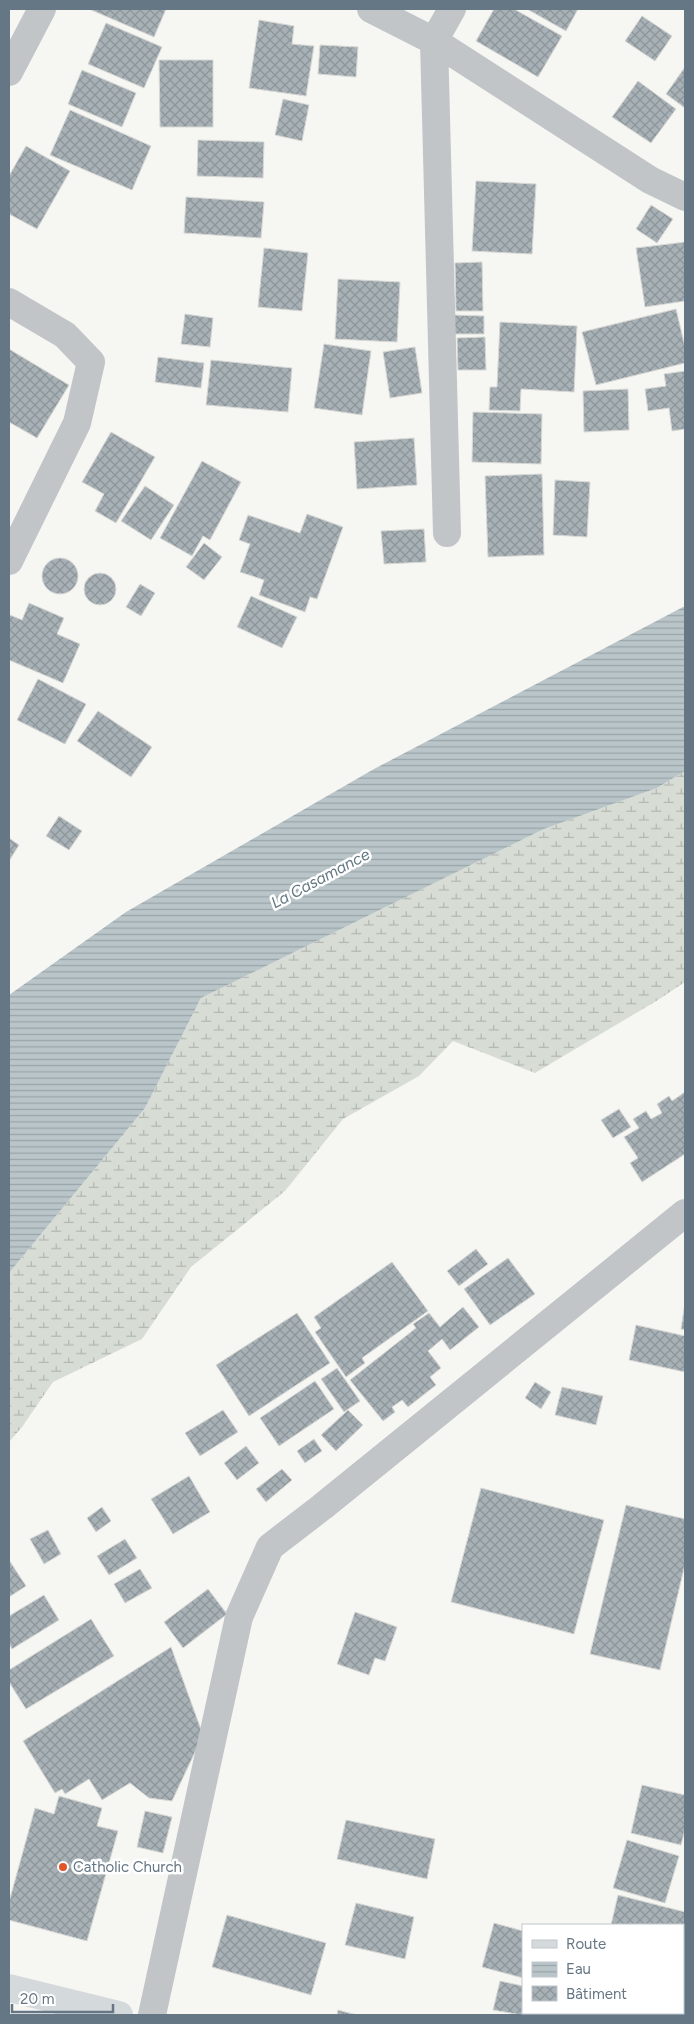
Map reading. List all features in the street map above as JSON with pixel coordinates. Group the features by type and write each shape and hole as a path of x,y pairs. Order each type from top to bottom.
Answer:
{"main road":[{"path":"9,1988 119,2015"}],"street":[{"path":"9,72 42,9"},
{"path":"371,9 434,41 650,180 685,197"},
{"path":"448,533 434,41 452,9"},
{"path":"9,302 65,336 91,362 77,422 9,561"},
{"path":"152,2015 239,1617 270,1547 685,1214"}],"green space":[{"path":"685,771 685,982 535,1073 453,1041 419,1076 343,1119 285,1191 191,1267 142,1339 53,1382 22,1427 9,1442 9,1273 145,1108 201,998 544,829 657,788"}],"water":[{"name":"La Casamance","path":"685,606 685,771 657,788 544,829 201,998 145,1108 9,1273 9,995 126,912 374,769"}],"building":[{"path":"89,9 166,9 154,37"},
{"path":"494,9 514,9 562,36 538,77 476,41"},
{"path":"527,9 578,9 566,31"},
{"path":"642,16 672,36 655,61 625,41"},
{"path":"259,20 294,26 292,44 314,46 306,96 249,88"},
{"path":"106,23 162,47 144,88 88,64"},
{"path":"320,45 358,47 356,77 318,74"},
{"path":"159,60 213,60 213,127 160,127"},
{"path":"685,67 685,108 666,94"},
{"path":"82,70 136,93 122,127 68,104"},
{"path":"638,81 676,109 651,143 612,117"},
{"path":"283,99 309,105 302,141 275,135"},
{"path":"70,110 151,146 132,190 50,155"},
{"path":"198,140 264,142 263,178 197,176"},
{"path":"26,146 70,171 37,229 9,214 9,176"},
{"path":"476,181 536,184 532,254 472,251"},
{"path":"186,197 264,202 261,238 184,233"},
{"path":"651,205 673,219 657,243 636,229"},
{"path":"685,242 685,301 645,307 636,248"},
{"path":"264,248 308,253 302,311 258,307"},
{"path":"482,262 483,311 456,311 455,263"},
{"path":"338,279 400,282 397,342 335,339"},
{"path":"676,309 685,347 685,363 596,385 582,332"},
{"path":"185,314 213,318 210,347 181,344"},
{"path":"454,315 484,316 484,334 454,334"},
{"path":"500,322 577,326 574,392 521,389 520,411 489,410 490,387 497,387"},
{"path":"485,337 486,370 458,370 457,338"},
{"path":"324,344 371,351 362,415 314,408"},
{"path":"415,347 422,393 390,398 383,352"},
{"path":"9,349 69,385 37,438 9,422"},
{"path":"158,357 204,363 201,388 155,382"},
{"path":"211,360 292,368 288,412 206,405"},
{"path":"685,371 685,429 672,431 669,408 648,411 645,389 666,386 664,374"},
{"path":"628,389 629,430 584,432 583,391"},
{"path":"473,412 542,414 541,464 472,462"},
{"path":"111,432 155,457 116,523 95,511 104,494 82,482"},
{"path":"414,438 417,485 357,489 354,442"},
{"path":"202,461 241,482 210,540 203,536 192,556 160,538"},
{"path":"542,474 544,555 488,557 485,476"},
{"path":"555,480 590,482 587,537 553,535"},
{"path":"145,486 174,505 151,540 121,521"},
{"path":"307,514 343,527 317,599 310,597 305,612 259,595 264,580 240,572 250,544 239,540 248,515 300,533"},
{"path":"424,529 426,562 384,564 381,531"},
{"path":"204,543 222,557 204,580 186,567"},
{"path":"60,558 67,559 73,563 77,569 77,583 73,589 67,593 60,594 53,593 47,589 43,583 42,576 43,569 47,563 53,559"},
{"path":"100,573 106,574 111,578 115,583 115,595 111,600 106,604 100,605 94,604 89,600 85,595 84,589 85,583 89,578 94,574"},
{"path":"140,584 155,593 141,616 126,607"},
{"path":"251,596 297,617 282,648 237,627"},
{"path":"29,603 64,618 57,634 80,644 63,683 9,660 10,615 22,620"},
{"path":"38,679 86,704 65,744 17,720"},
{"path":"98,711 152,747 131,777 77,741"},
{"path":"59,816 82,831 69,850 46,836"},
{"path":"9,838 19,845 9,861"},
{"path":"685,1092 685,1154 642,1182 630,1163 638,1158 624,1137 639,1128 633,1119 646,1111 651,1119 662,1113 657,1104 669,1096 672,1101"},
{"path":"619,1109 631,1127 613,1138 601,1120"},
{"path":"476,1249 488,1264 459,1286 447,1271"},
{"path":"508,1258 535,1294 490,1325 464,1289"},
{"path":"392,1262 428,1311 362,1358 365,1363 346,1377 315,1332 321,1328 314,1317"},
{"path":"685,1303 685,1330 681,1329"},
{"path":"463,1307 479,1327 450,1350 442,1339 428,1351 441,1368 430,1377 436,1385 408,1407 402,1400 392,1407 395,1412 383,1421 350,1380 416,1328 413,1324 429,1313 440,1327"},
{"path":"297,1313 330,1363 249,1416 216,1365"},
{"path":"636,1325 685,1336 685,1372 629,1360"},
{"path":"337,1368 360,1401 344,1412 321,1379"},
{"path":"315,1381 334,1409 279,1446 260,1418"},
{"path":"535,1382 551,1392 541,1409 525,1398"},
{"path":"562,1387 603,1396 596,1425 555,1415"},
{"path":"223,1410 238,1432 200,1456 185,1433"},
{"path":"348,1410 363,1425 336,1451 321,1435"},
{"path":"314,1439 322,1451 305,1463 297,1451"},
{"path":"246,1446 259,1463 237,1480 224,1463"},
{"path":"282,1469 292,1480 266,1502 256,1489"},
{"path":"189,1476 210,1512 173,1534 151,1499"},
{"path":"481,1488 604,1520 574,1634 451,1602"},
{"path":"626,1505 685,1519 685,1564 660,1670 590,1654"},
{"path":"102,1507 111,1521 96,1532 87,1518"},
{"path":"48,1530 61,1554 44,1564 30,1539"},
{"path":"125,1539 137,1558 109,1575 97,1556"},
{"path":"9,1560 26,1586 9,1597"},
{"path":"140,1569 152,1588 125,1603 114,1584"},
{"path":"208,1589 227,1614 183,1648 164,1622"},
{"path":"44,1595 59,1620 12,1649 9,1643 9,1616"},
{"path":"355,1612 397,1627 385,1661 375,1658 369,1675 337,1664"},
{"path":"91,1619 114,1656 26,1709 9,1682 9,1670"},
{"path":"171,1647 203,1735 172,1801 149,1798 130,1783 102,1800 89,1779 65,1794 62,1789 55,1793 23,1741"},
{"path":"642,1785 685,1795 685,1829 681,1845 631,1833"},
{"name":"Catholic Church","path":"59,1796 102,1808 97,1826 118,1831 87,1941 9,1920 9,1902 35,1808 54,1814"},
{"path":"145,1811 172,1817 163,1853 137,1847"},
{"path":"346,1820 435,1839 427,1879 337,1859"},
{"path":"627,1840 679,1856 665,1903 613,1888"},
{"path":"618,1895 685,1912 685,1970 684,1924 611,1924"},
{"path":"356,1903 414,1917 405,1959 345,1945"},
{"path":"227,1915 326,1943 311,1995 212,1967"},
{"path":"494,1923 522,1931 522,1978 482,1967"},
{"path":"500,1981 522,1986 522,2015 493,2010"},
{"path":"338,2010 357,2015 337,2015"}],"place":[{"name":"Catholic Church","path":"63,1867"}]}
